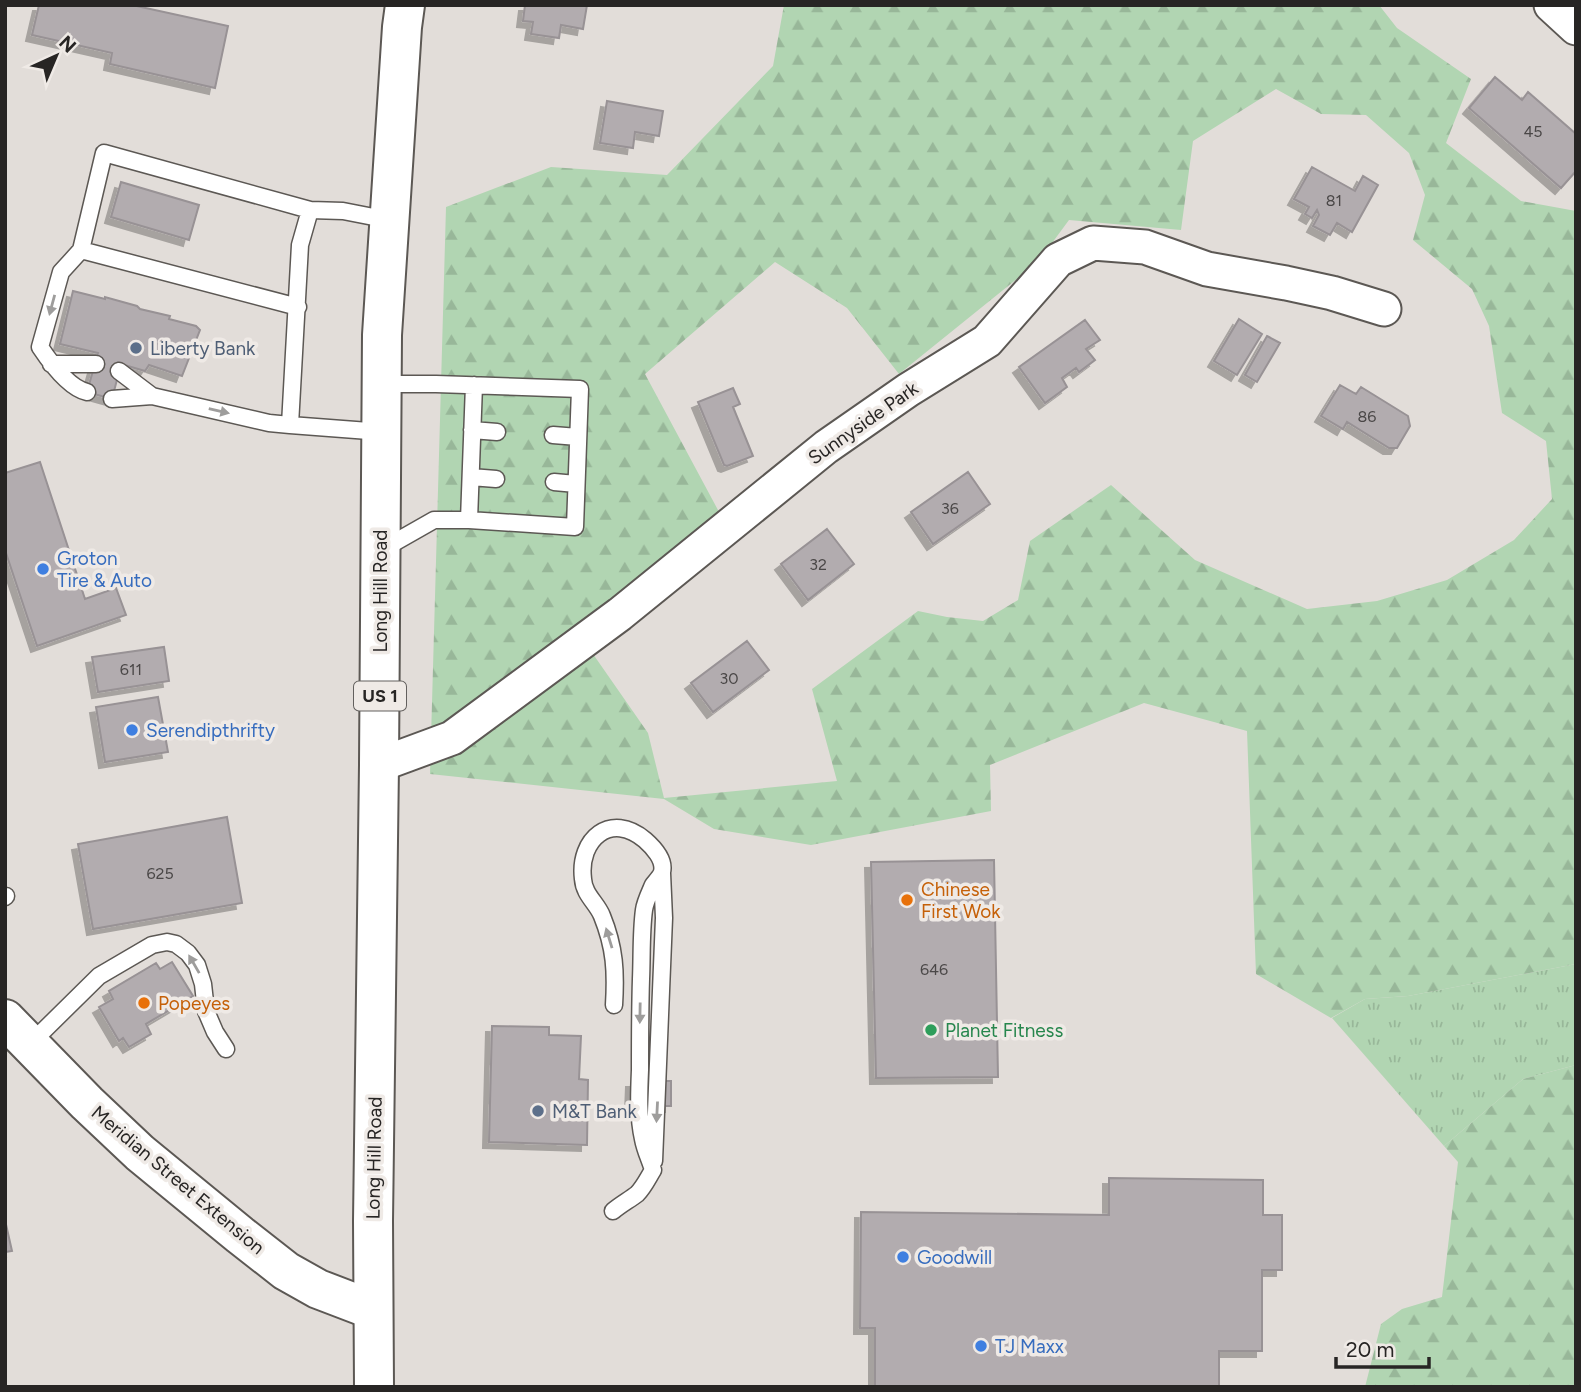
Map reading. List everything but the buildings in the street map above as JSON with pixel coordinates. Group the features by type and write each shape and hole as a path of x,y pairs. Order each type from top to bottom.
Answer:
{"main road":[{"name":"Long Hill Road","path":"374,1387 373,1221 382,335 405,5"},
{"name":"Meridian Street Extension","path":"17,1031 140,1153 286,1271 318,1289 373,1311"}],"street":[{"path":"1551,5 1576,28"},
{"name":"Sunnyside Park","path":"379,765 452,738 620,614 826,447 908,390 987,341 1058,260 1093,243 1145,247 1207,269 1332,293 1384,309"}],"lane":[{"path":"87,392 79,390 51,364 40,347 61,272 81,250 104,152 310,210 343,211 389,220"},
{"path":"290,425 300,245 310,210"},
{"path":"81,250 298,307"},
{"path":"51,364 96,364"},
{"path":"119,371 152,396"},
{"path":"381,551 434,520 575,527 580,389 383,384"},
{"path":"469,520 474,385"},
{"path":"112,399 152,396 269,423 382,432"},
{"path":"472,430 497,432"},
{"path":"554,435 578,437"},
{"path":"471,477 496,479"},
{"path":"554,482 576,484"},
{"path":"613,1211 636,1195 653,1170 643,1142 639,1115 641,995 644,909 654,883 662,873 662,864 654,848 633,831 622,827 602,832 588,847 583,870 583,880 590,898 602,915 613,951 616,975 614,1006"},
{"path":"17,1031 99,976 152,945 167,942 176,944 188,953 197,965 203,984 206,1011 226,1049"}],"green space":[{"path":"784,5 1379,5 1397,28 1471,79 1446,143 1521,201 1576,211 1576,964 1408,996 1365,999 1331,1018 1256,974 1247,731 1144,703 990,765 991,811 811,845 714,829 664,799 430,774 446,207 551,167 667,175 773,66","holes":["1276,89 1321,114 1366,115 1409,153 1425,195 1413,240 1472,289 1489,326 1502,413 1546,441 1552,499 1514,540 1447,580 1377,601 1307,609 1195,560 1111,485 1030,541 1018,600 983,621 918,611 812,689 837,781 664,798 648,733 593,654 733,538 645,374 775,262 847,308 899,374 1038,262 1069,220 1181,230 1193,141"]},
{"path":"1576,964 1576,1065 1523,1079 1444,1146 1332,1018 1365,999 1408,996"},
{"path":"1576,1065 1576,1387 1365,1387 1381,1324 1402,1309 1442,1297 1458,1162 1444,1146 1523,1079"}],"place":[{"name":"Liberty Bank","path":"136,348"},
{"name":"Groton Tire & Auto","path":"43,569"},
{"name":"Serendipthrifty","path":"132,730"},
{"name":"Chinese First Wok","path":"907,900"},
{"name":"Popeyes","path":"144,1003"},
{"name":"Planet Fitness","path":"931,1030"},
{"name":"M&T Bank","path":"538,1111"},
{"name":"Goodwill","path":"903,1257"},
{"name":"TJ Maxx","path":"981,1346"}]}
